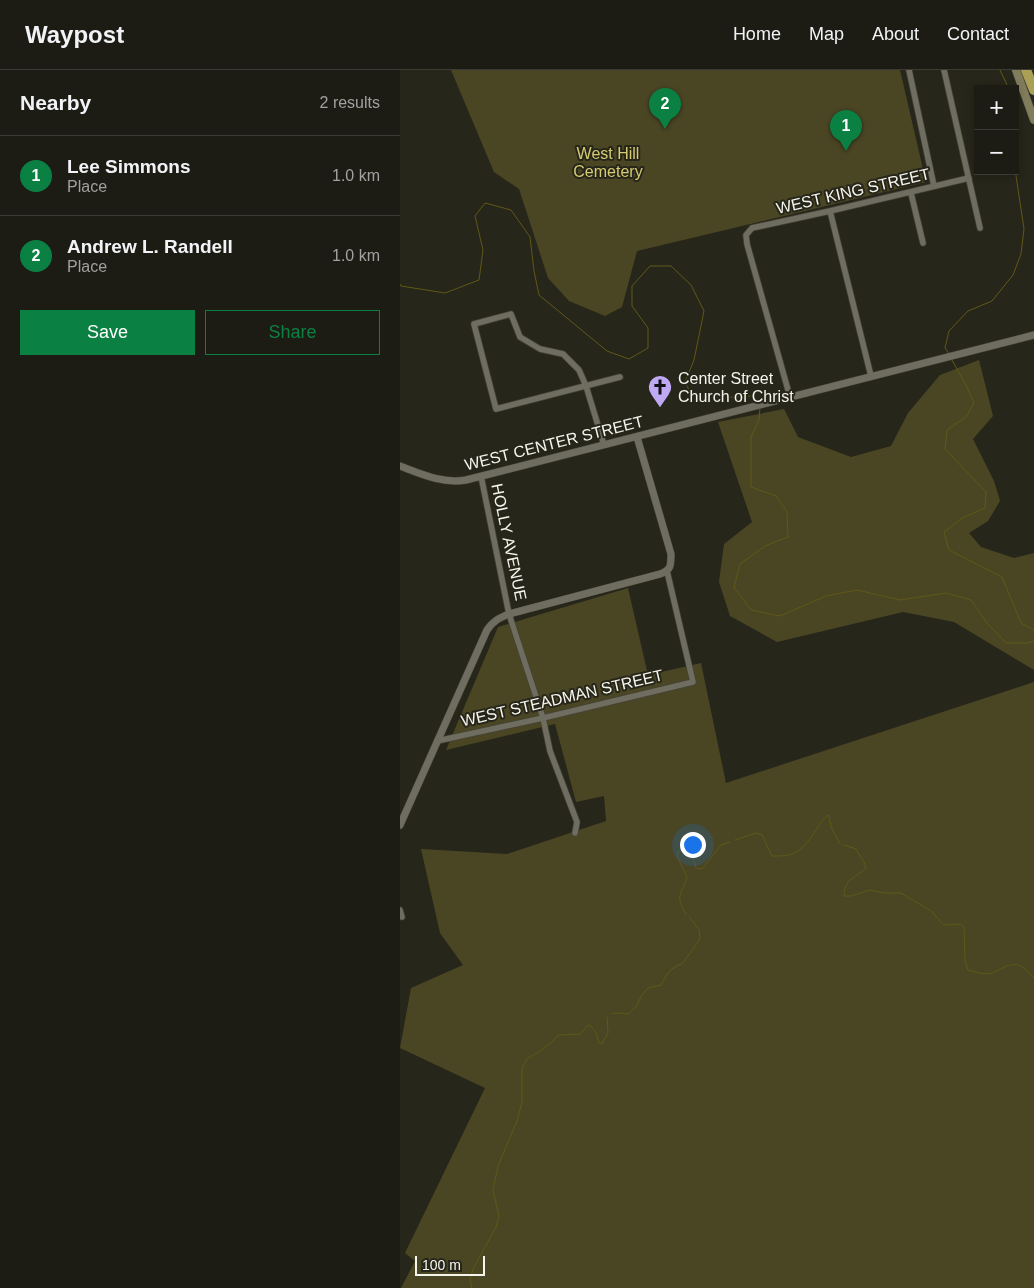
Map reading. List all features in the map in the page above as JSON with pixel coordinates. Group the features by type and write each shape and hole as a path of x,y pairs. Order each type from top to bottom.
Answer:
{"highway":[{"path":"1026,70 1034,90"}],"main road":[{"path":"1016,70 1034,120"}],"street":[{"path":"909,70 934,186"},
{"path":"944,70 980,228"},
{"name":"WEST KING STREET","path":"790,397 746,244 746,235 752,228 969,178"},
{"path":"911,192 923,243"},
{"path":"830,211 871,376"},
{"path":"604,445 586,386 579,370 563,354 540,349 520,337 511,314 474,324 496,409 586,386 620,377"},
{"name":"WEST CENTER STREET","path":"400,466 440,480 455,482 1034,335"},
{"path":"400,825 492,623 498,618 509,614 660,574 666,572 671,565 672,554 637,437"},
{"name":"HOLLY AVENUE","path":"481,476 509,614 543,718 550,751 577,822 575,833"},
{"name":"WEST STEADMAN STREET","path":"437,741 693,682 666,572"},
{"path":"400,910 402,917"}],"green space":[{"name":"West Hill Cemetery","path":"451,70 900,70 926,182 637,251 622,307 605,316 569,301 548,278 519,189 494,172"},
{"path":"979,360 993,416 973,439 994,481 1000,501 988,521 969,533 981,547 1014,558 1034,553 1034,670 954,622 903,612 777,642 730,616 719,582 724,544 752,522 718,422 784,409 798,437 851,457 891,446 908,413 940,375"},
{"path":"628,588 648,675 701,663 726,783 1034,682 1034,1288 401,1288 415,1261 405,1253 485,1088 400,1048 411,988 463,965 440,933 421,849 507,854 606,821 604,796 576,802 555,724 446,750 498,627"}],"waterway":[{"path":"1000,70 1007,85"},
{"path":"949,354 945,348 949,331 968,311 992,301 1013,275 1021,254 1024,229 1016,175"},
{"path":"400,284 401,286 445,293 479,280 483,250 475,216 485,203 511,210 530,237 539,295 607,351 629,359 648,348 648,328 632,306 632,286 650,266 671,266 691,285 704,311 694,360 685,382 692,396 717,398 751,396 759,403"},
{"path":"952,360 974,403 966,417 947,430 945,449 986,492 985,508 962,518 944,532 949,550 1002,577 1021,623 1034,630"},
{"path":"760,407 759,420 751,437 751,487 776,496 787,512 788,537 765,546 740,564 734,587 751,610 780,616 826,596 857,590 900,600 946,593 971,600 987,623 1006,643 1028,643 1034,641"},
{"path":"735,840 756,833 762,835 772,856 788,855 803,847 822,821 829,815 831,827 840,844"},
{"path":"686,914 680,903 680,895 687,877 677,856 678,852 686,849 691,850 696,868 701,869 721,845 730,842"},
{"path":"844,845 856,849 866,868 848,882 844,890 844,896 851,896 870,890 884,893 901,893 931,911 944,925 961,924 964,927 965,961 968,970 989,974 1008,966 1017,965 1024,968 1034,978"},
{"path":"612,1014 628,1014 636,1007 648,988 661,985 668,973 683,963 700,939 699,929 689,917"},
{"path":"472,1288 470,1280 473,1269 496,1227 499,1216 493,1190 498,1166 517,1121 522,1102 522,1068 528,1058 539,1052 559,1035 580,1034 588,1025 594,1030 599,1043 602,1044 608,1033 607,1017"}],"place":[{"name":"Andrew L. Randell","path":"665,129"},
{"name":"Lee Simmons","path":"846,151"},
{"name":"Center Street Church of Christ","path":"660,408"}]}
